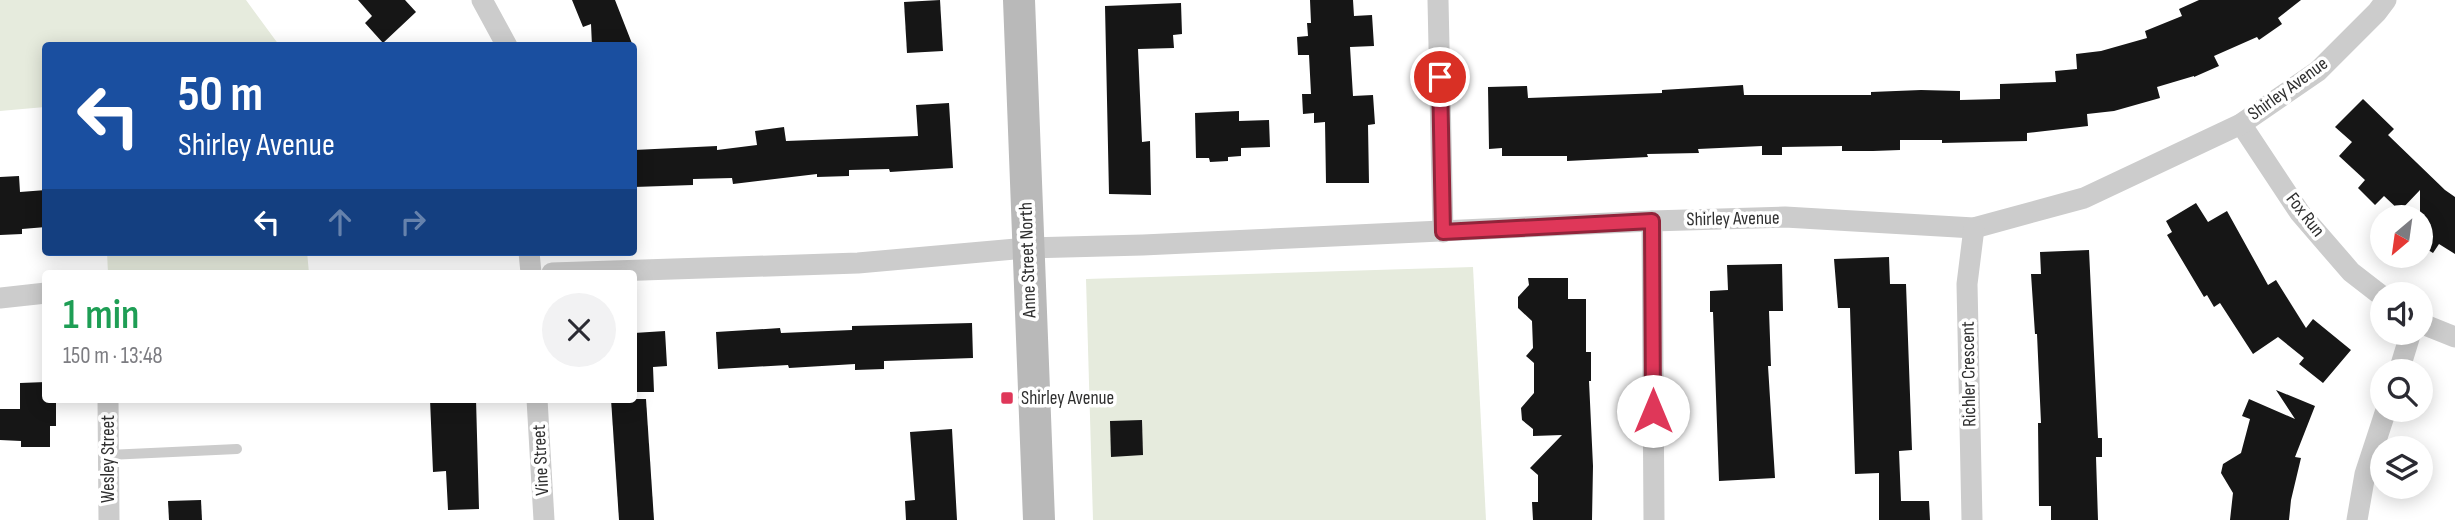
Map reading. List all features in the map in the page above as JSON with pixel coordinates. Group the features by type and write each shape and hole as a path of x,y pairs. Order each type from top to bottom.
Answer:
{"street":[{"path":"482,0 505,42"},
{"name":"Anne Street North","path":"1019,0 1039,520"},
{"path":"1438,0 1443,232"},
{"name":"Shirley Avenue","path":"637,270 858,263 1027,248 1652,221 1785,217 1974,228 2084,198 2241,124 2318,71 2386,0"},
{"name":"Fox Run","path":"2241,124 2300,213 2351,272 2370,287"},
{"path":"1652,221 1654,520"},
{"name":"Richler Crescent","path":"1972,520 1967,284 1974,228"},
{"path":"0,298 42,293"},
{"path":"2433,328 2455,337"},
{"name":"Wesley Street","path":"108,403 109,520"},
{"name":"Vine Street","path":"537,403 544,520"},
{"path":"2357,520 2365,474 2382,422"}],"lane":[{"path":"108,455 237,449"}],"shaded area":[{"path":"0,0 246,0 277,42 42,42 42,107 0,111"},
{"path":"107,256 307,256 309,270 108,270"},
{"path":"1473,267 1486,520 1093,520 1086,279"}],"building":[{"path":"358,0 405,0 416,12 384,42 365,23 372,16"},
{"path":"572,0 615,0 631,42 592,42 591,24 583,27"},
{"path":"940,0 943,51 907,53 904,2"},
{"path":"1310,0 1353,0 1354,16 1372,15 1374,46 1350,47 1353,96 1373,95 1375,124 1368,125 1369,183 1326,183 1325,122 1314,123 1314,113 1303,114 1302,94 1311,94 1309,55 1298,55 1297,37 1308,36 1307,23 1311,23"},
{"path":"2199,0 2301,0 2278,18 2282,24 2259,40 2257,37 2214,56 2219,66 2194,77 2157,87 2160,98 2114,111 2087,114 2088,126 2027,133 2027,141 1942,143 1942,140 1900,140 1900,150 1842,151 1842,146 1782,147 1782,155 1762,155 1762,146 1698,149 1699,153 1647,154 1648,157 1567,161 1567,156 1502,156 1502,148 1489,149 1488,87 1527,86 1528,98 1662,93 1662,90 1743,85 1744,95 1871,95 1871,92 1921,90 1960,91 1960,100 2000,99 2000,84 2056,82 2055,71 2077,69 2076,54 2101,51 2147,38 2145,31 2182,16 2179,9"},
{"path":"1181,3 1182,34 1173,35 1174,48 1138,49 1142,142 1150,141 1151,195 1109,194 1105,6"},
{"path":"2363,99 2394,129 2388,135 2455,197 2455,254 2439,244 2433,253 2433,205 2420,205 2420,190 2406,205 2394,205 2384,196 2375,205 2358,188 2365,180 2339,156 2352,142 2335,127"},
{"path":"949,103 953,168 890,172 889,169 849,170 849,176 817,177 817,174 733,184 732,178 693,179 693,185 637,187 637,150 717,146 717,150 757,145 755,131 784,127 786,141 918,136 916,105"},
{"path":"1239,111 1239,121 1269,120 1270,147 1241,148 1241,156 1228,157 1228,161 1210,162 1209,158 1196,158 1195,113"},
{"path":"19,176 20,192 42,190 42,227 22,229 22,234 0,235 0,177"},
{"path":"2196,203 2208,222 2227,211 2268,285 2276,280 2306,328 2313,319 2351,350 2323,383 2299,364 2304,358 2278,337 2253,354 2220,303 2214,307 2207,295 2204,297 2167,235 2172,232 2166,221"},
{"path":"2089,250 2098,438 2102,438 2102,457 2096,457 2098,520 2051,520 2051,506 2039,506 2038,423 2041,423 2031,274 2041,274 2040,252"},
{"path":"1889,257 1890,284 1906,284 1912,450 1899,451 1901,501 1929,501 1930,520 1879,520 1879,473 1855,474 1850,308 1838,308 1834,259"},
{"path":"1782,264 1783,311 1769,311 1771,366 1768,366 1775,478 1719,481 1710,291 1728,290 1727,265"},
{"path":"1528,278 1568,278 1568,299 1586,299 1586,352 1591,352 1589,381 1593,466 1592,520 1533,520 1532,502 1538,502 1538,475 1530,468 1562,435 1533,436 1533,429 1522,420 1521,408 1534,393 1534,363 1526,356 1533,348 1532,321 1518,308 1518,297 1529,285"},
{"path":"972,323 973,358 884,361 884,369 855,370 855,364 718,369 716,332 780,328 781,333 852,330 852,326"},
{"path":"665,331 667,366 653,367 654,392 637,392 637,333"},
{"path":"42,382 42,403 56,403 56,426 50,426 50,447 21,447 21,441 0,440 0,409 20,409 20,383"},
{"path":"2276,390 2315,406 2295,457 2301,458 2289,520 2230,520 2233,493 2221,473 2223,464 2241,453 2250,419 2242,416 2249,399 2295,419"},
{"path":"637,399 646,399 654,520 619,520 611,403 637,403"},
{"path":"430,403 476,403 479,509 448,510 446,471 433,472"},
{"path":"1142,420 1143,455 1111,457 1110,421"},
{"path":"952,429 957,520 906,520 905,501 915,500 910,432"},
{"path":"201,500 202,520 169,520 168,501"}],"place":[{"name":"Shirley Avenue","path":"1007,398"}],"route":[{"path":"1440,77 1443,232 1652,221 1653,411"}]}
